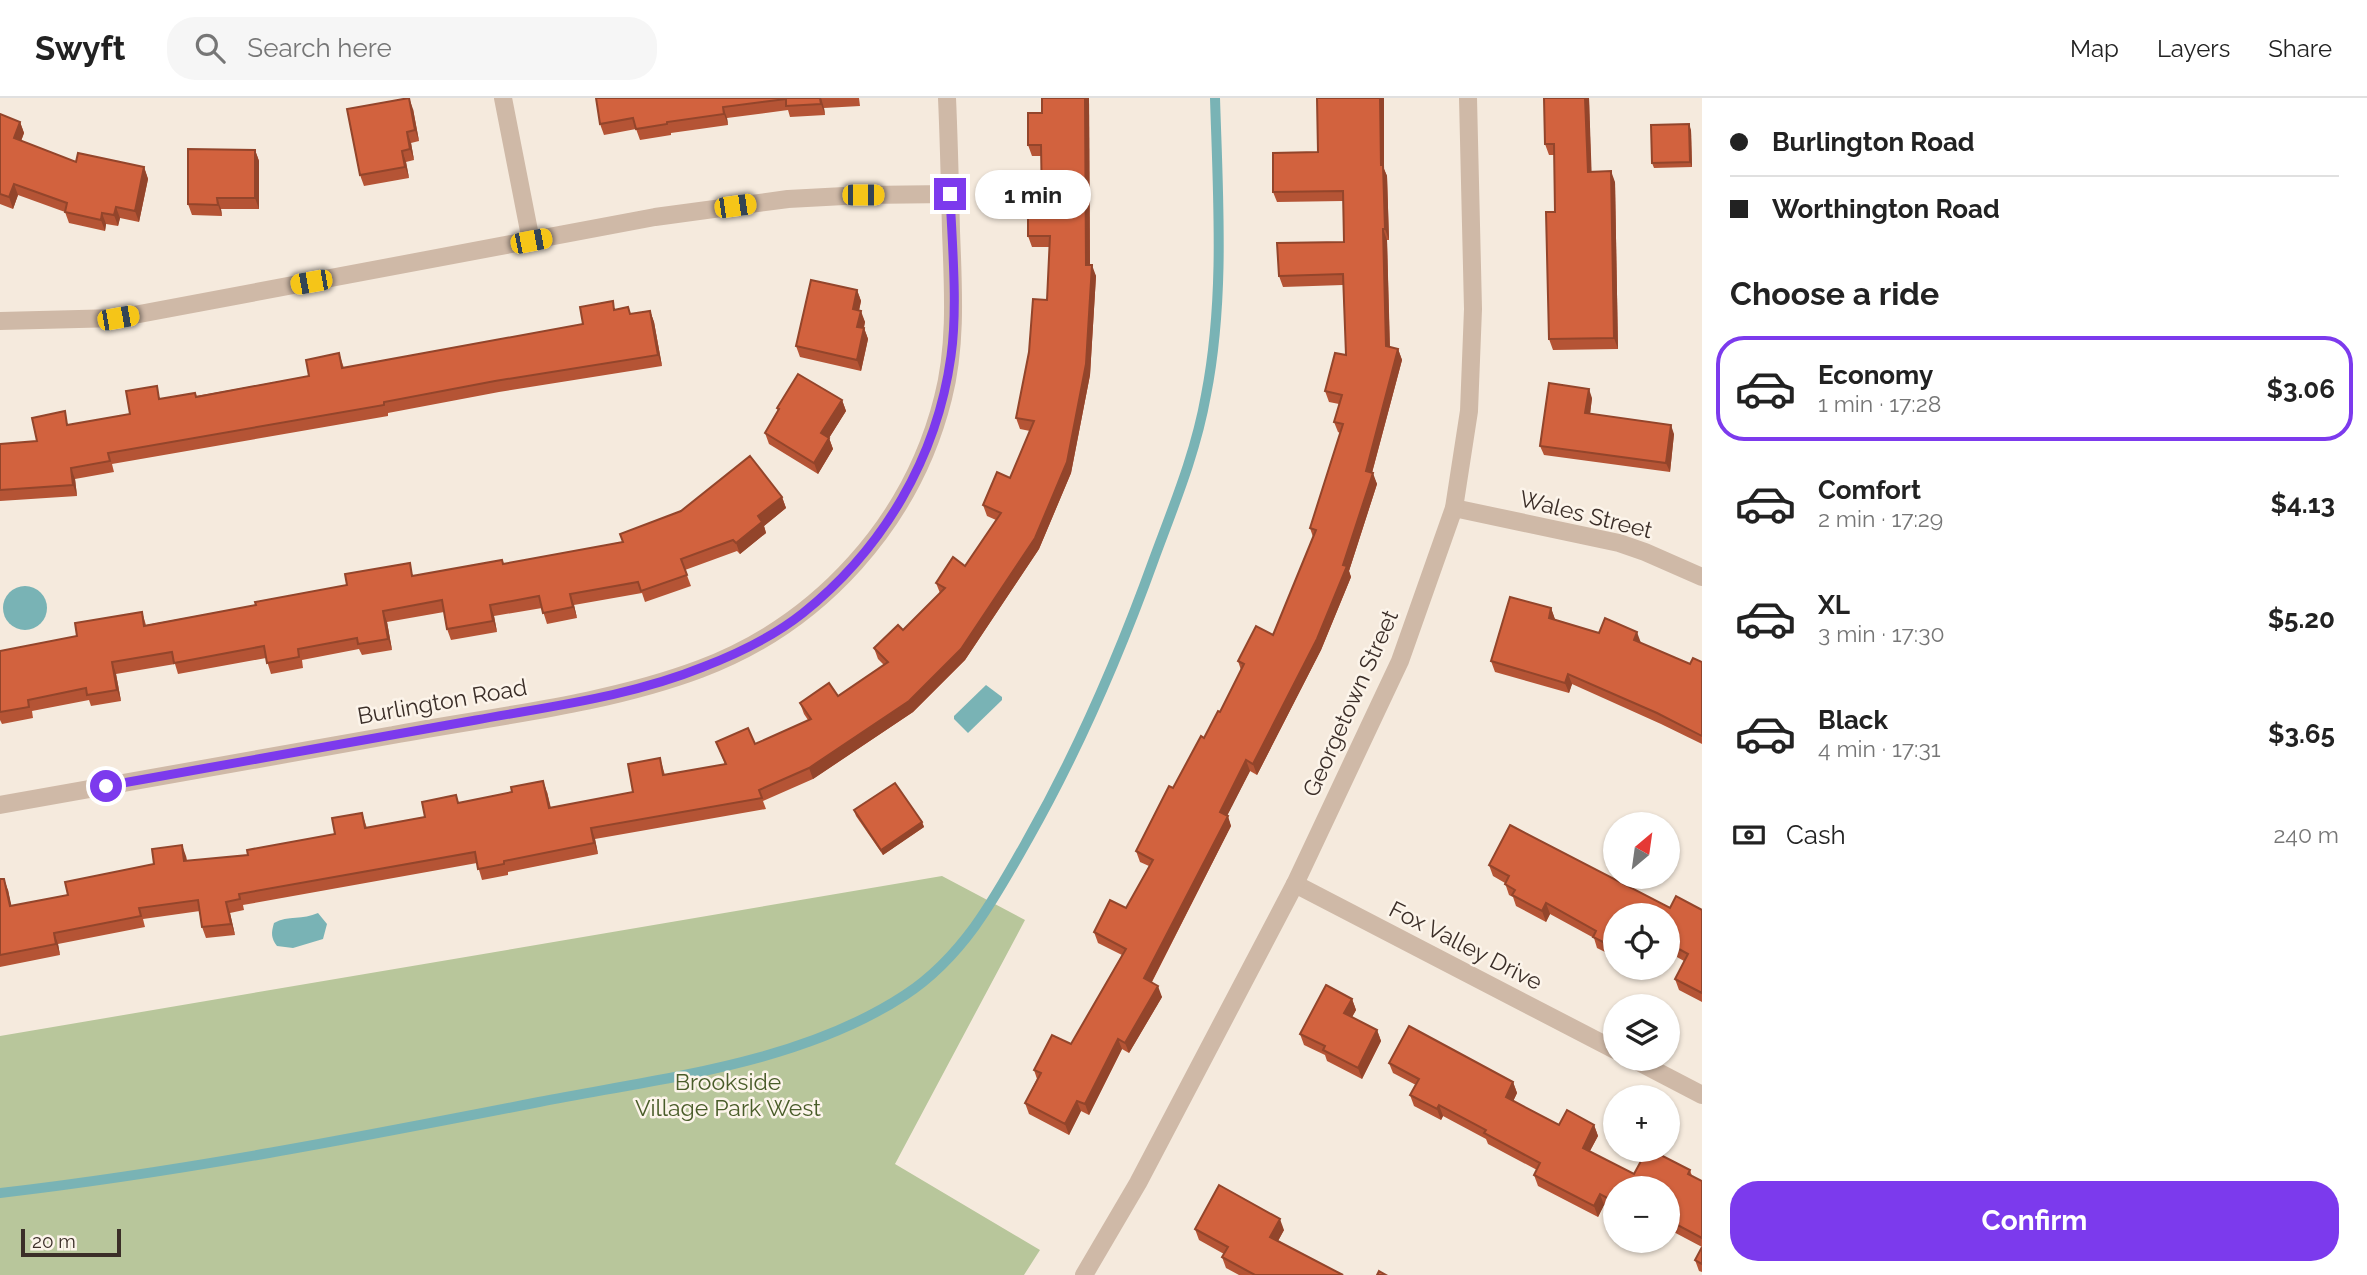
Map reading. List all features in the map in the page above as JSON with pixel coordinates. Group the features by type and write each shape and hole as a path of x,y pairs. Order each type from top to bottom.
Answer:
{"street":[{"path":"503,98 531,241"},
{"name":"Burlington Road","path":"0,805 592,699 701,668 734,654 801,614 858,561 883,530 912,483 932,436 951,353 953,281 947,98"},
{"name":"Georgetown Street","path":"1085,1275 1138,1183 1295,884 1399,661 1454,508 1469,411 1473,309 1468,98"},
{"path":"0,321 118,318 656,217 788,199 950,194"},
{"name":"Wales Street","path":"1454,508 1619,543 1702,577"},
{"name":"Fox Valley Drive","path":"1295,884 1603,1044"},
{"path":"1656,1071 1702,1095"}],"green space":[{"name":"Brookside Village Park West","path":"942,876 1025,920 895,1164 1040,1250 1024,1275 0,1275 0,1036"}],"water":[{"path":"25,586 40,593 47,608 40,623 25,630 10,623 3,608 10,593"},
{"path":"986,685 1002,697 1002,700 968,733 954,716"},
{"path":"318,913 327,924 323,939 293,948 277,946 272,935 274,923"}],"building":[{"path":"409,98 415,130 407,132 410,149 402,151 405,167 360,175 347,109"},
{"path":"596,98 820,98 821,104 786,106 786,99 723,107 724,114 636,129 633,118 600,124"},
{"path":"1042,98 1085,98 1086,265 1092,265 1086,364 1067,462 1035,538 961,649 909,701 809,768 759,790 762,798 591,828 594,843 504,861 504,864 478,869 475,852 239,894 240,899 226,902 231,924 202,927 198,900 139,908 141,916 54,933 56,944 0,955 0,879 4,879 10,906 68,895 65,882 154,864 152,849 182,845 184,861 248,855 247,850 335,834 332,818 362,813 365,828 425,817 422,802 456,795 458,803 512,792 511,787 543,781 549,808 633,792 628,764 660,758 663,775 726,764 716,742 748,728 755,744 811,719 800,703 829,683 838,696 888,662 874,648 898,625 903,630 945,588 936,583 953,557 965,566 1001,513 983,505 997,472 1010,478 1034,421 1016,418 1029,352 1033,299 1047,300 1050,236 1028,236 1028,204 1042,204 1041,145 1028,145 1028,113 1042,113"},
{"path":"1317,98 1380,98 1386,346 1398,349 1366,471 1373,473 1343,565 1347,566 1317,639 1253,764 1246,760 1220,812 1228,816 1144,978 1158,986 1125,1043 1118,1039 1085,1104 1077,1101 1065,1124 1025,1103 1041,1073 1034,1070 1052,1035 1071,1044 1126,949 1094,932 1110,900 1126,908 1153,860 1136,851 1169,786 1173,788 1201,736 1204,738 1218,711 1220,712 1244,664 1238,661 1256,626 1273,635 1316,530 1310,528 1343,424 1334,422 1342,395 1325,391 1335,353 1346,355 1343,274 1279,276 1277,243 1344,242 1343,191 1273,192 1273,153 1318,152"},
{"path":"1544,98 1585,98 1588,172 1611,171 1614,338 1549,339 1546,212 1555,212 1554,144 1545,144"},
{"path":"0,114 20,122 14,138 76,162 78,153 144,167 135,211 116,207 114,215 102,213 101,220 65,212 67,203 14,184 9,197 0,194"},
{"path":"1689,124 1690,162 1652,163 1651,125"},
{"path":"188,149 255,150 255,198 217,198 218,205 188,204"},
{"path":"811,280 857,290 853,309 861,311 857,327 864,328 857,360 796,346"},
{"path":"613,301 614,310 628,307 630,314 650,311 658,355 495,381 384,402 384,405 108,453 110,461 71,468 73,485 0,490 0,444 37,441 32,418 65,411 67,425 130,414 126,391 157,386 159,399 195,393 196,397 309,376 306,360 339,353 342,368 583,324 580,307"},
{"path":"798,374 842,400 821,433 829,438 814,463 765,433"},
{"path":"1549,383 1589,389 1585,413 1671,425 1666,463 1540,446"},
{"path":"750,456 782,497 758,516 762,522 736,543 733,540 681,559 687,575 641,591 638,582 570,594 573,607 543,613 539,596 490,605 493,621 447,629 442,600 383,611 388,639 358,644 357,638 298,649 299,657 267,663 264,646 174,663 172,652 112,662 117,690 87,695 86,688 28,700 29,707 0,712 0,651 77,636 75,623 142,612 144,626 347,585 345,574 410,563 412,576 502,560 503,564 623,542 620,534 681,511"},
{"path":"1510,597 1551,608 1549,618 1599,633 1605,618 1637,632 1634,640 1690,664 1693,658 1702,662 1702,736 1568,674 1565,683 1491,661"},
{"path":"895,783 922,822 881,850 854,810"},
{"path":"1510,825 1603,873 1603,889 1633,889 1660,903 1603,903 1603,942 1593,937 1596,931 1546,903 1542,911 1512,895 1515,890 1505,884 1509,876 1489,865"},
{"path":"1676,896 1702,910 1702,993 1677,980 1680,980 1680,969 1688,954 1680,950 1680,903 1672,903"},
{"path":"1326,985 1352,999 1344,1013 1377,1030 1358,1068 1323,1050 1325,1046 1300,1034"},
{"path":"1409,1026 1513,1082 1506,1097 1559,1125 1567,1110 1594,1125 1583,1148 1603,1158 1603,1162 1610,1162 1634,1174 1640,1162 1674,1162 1690,1170 1688,1174 1702,1181 1702,1238 1680,1226 1680,1176 1603,1176 1603,1196 1600,1194 1594,1206 1534,1175 1540,1163 1484,1133 1486,1130 1439,1105 1437,1109 1410,1095 1419,1079 1389,1063"},
{"path":"1219,1185 1280,1219 1270,1237 1343,1275 1255,1275 1222,1257 1228,1247 1195,1229"},
{"path":"1702,1247 1702,1264 1695,1260"}],"waterway":[{"path":"0,1193 270,1153 681,1076 775,1053 821,1037 864,1018 926,980 961,944 990,904 1064,771 1127,631 1184,478 1202,416 1216,321 1219,247 1215,98"}],"route":[{"path":"106,786 592,699 701,668 734,654 801,614 845,575 883,530 912,483 932,436 951,353 953,281 950,194"}]}
